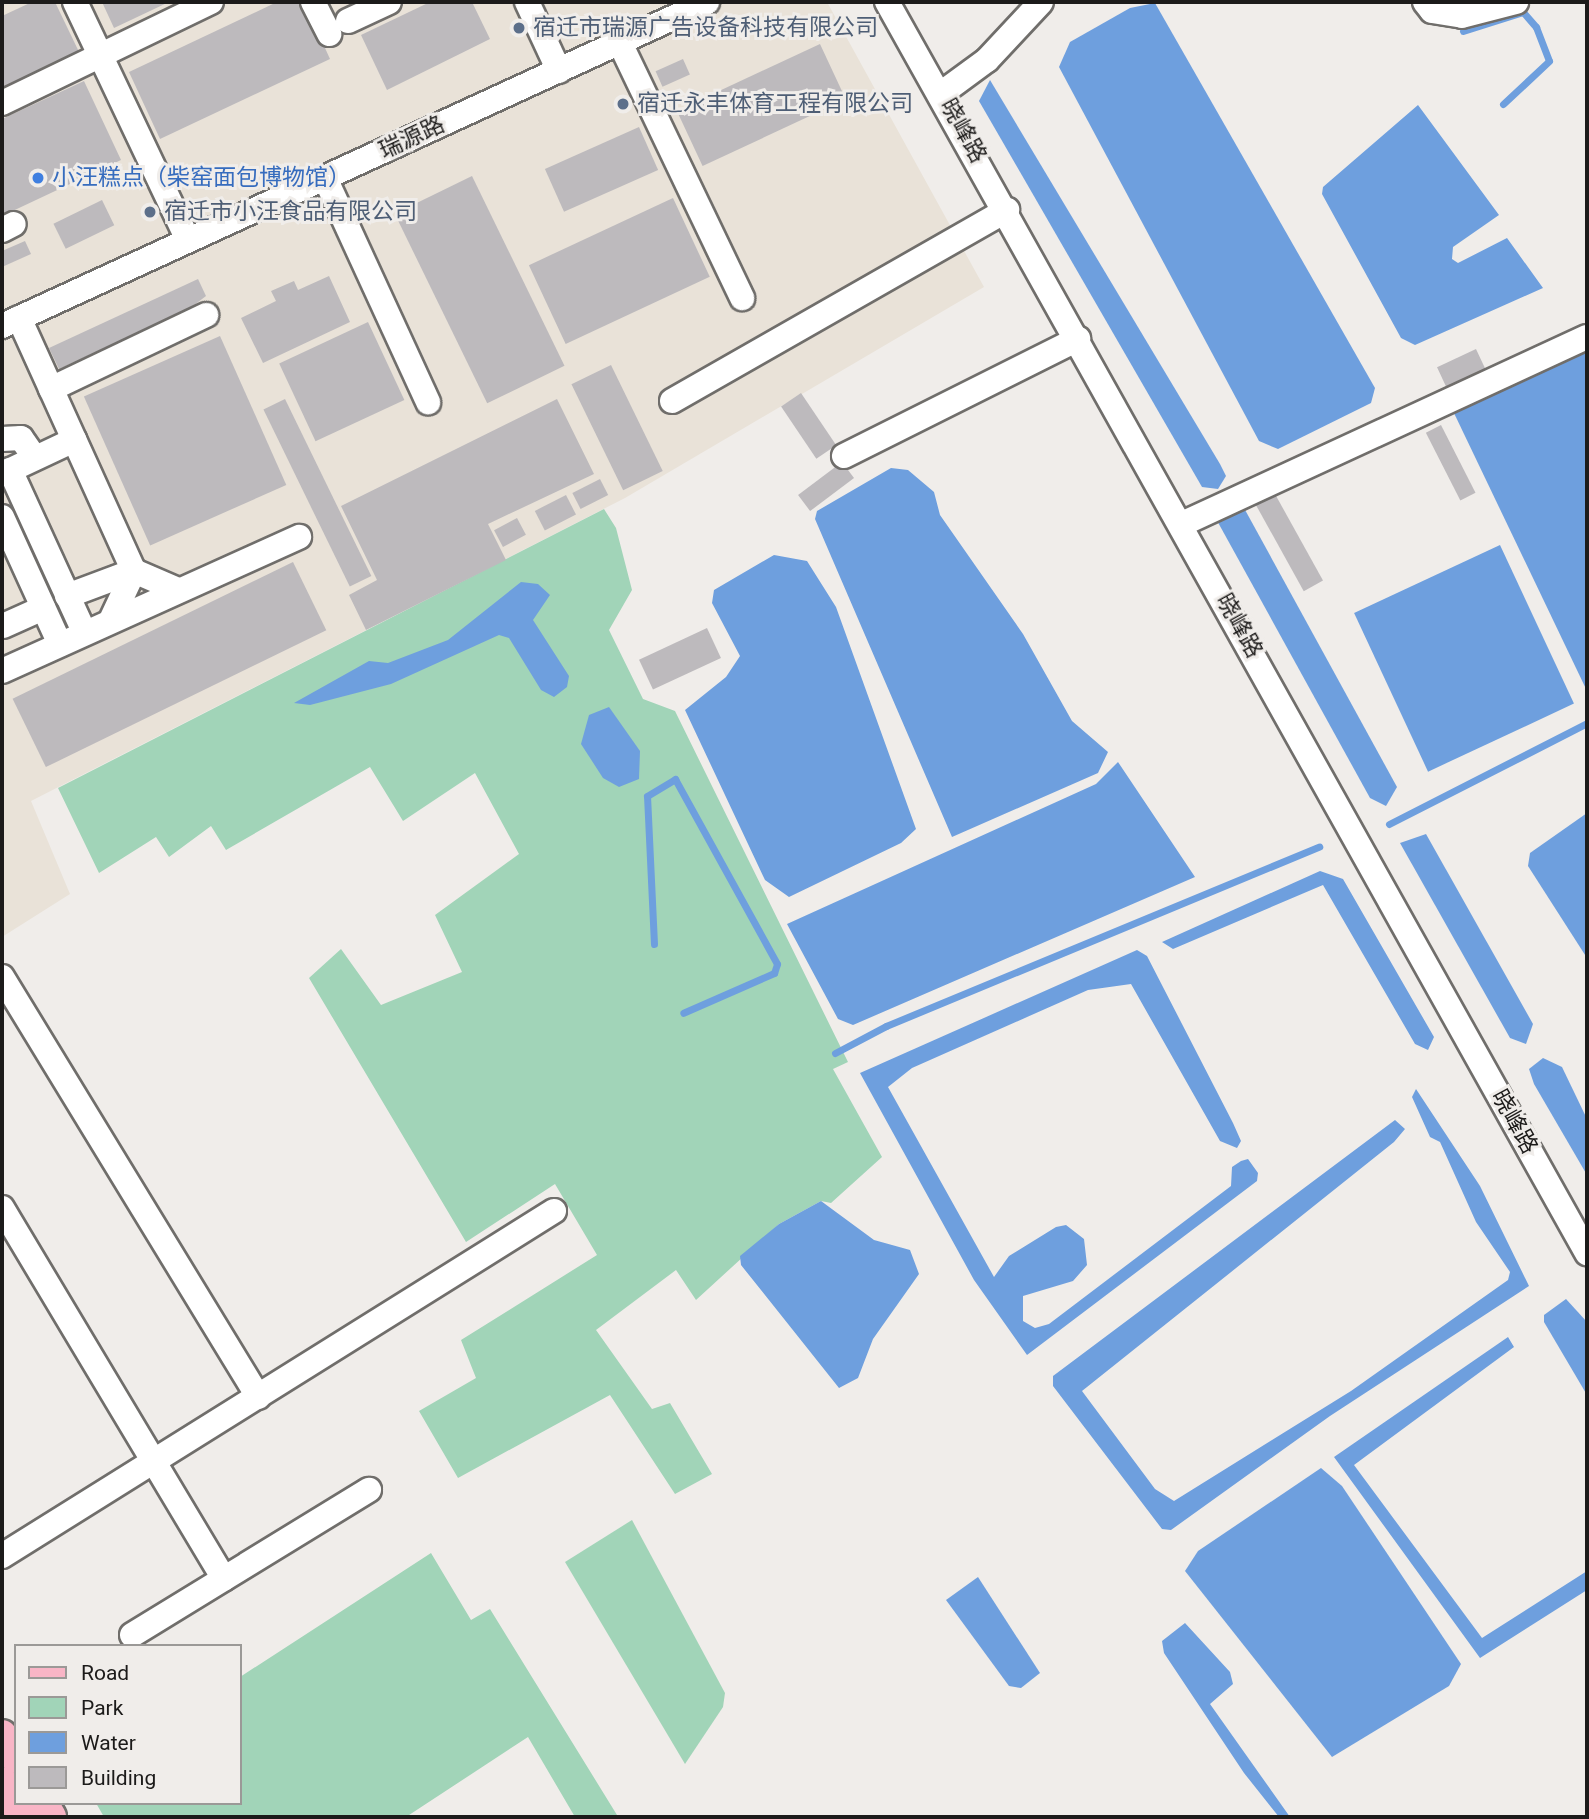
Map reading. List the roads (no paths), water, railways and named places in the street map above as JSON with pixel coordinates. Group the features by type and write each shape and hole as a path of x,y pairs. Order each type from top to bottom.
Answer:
{"main road":[{"path":"2,1735 14,1755"},
{"path":"2,1782 14,1802"}],"street":[{"path":"75,2 188,240"},
{"path":"2,103 211,2"},
{"path":"313,2 338,27 389,2"},
{"path":"527,2 559,71"},
{"name":"瑞源路","path":"10,322 707,2"},
{"name":"晓峰路","path":"887,2 942,93 1587,1252"},
{"path":"942,93 987,60 1041,2"},
{"path":"1426,2 1432,11 1462,16 1516,2"},
{"path":"620,43 742,298"},
{"path":"325,178 428,402"},
{"path":"672,401 1007,210"},
{"path":"51,389 206,315"},
{"path":"10,322 51,389 134,571 178,590"},
{"path":"1182,524 1587,337"},
{"path":"844,456 1078,339"},
{"path":"2,439 21,438 35,458"},
{"path":"74,440 6,472 84,632"},
{"path":"2,517 60,644"},
{"path":"43,608 2,625 11,667 299,537"},
{"path":"68,596 134,571"},
{"path":"111,620 134,571"},
{"path":"2,977 258,1397"},
{"path":"2,1208 224,1579"},
{"path":"2,1556 554,1211"},
{"path":"132,1635 369,1490"}],"water":[{"path":"1155,3 1375,388 1371,403 1278,449 1259,441 1059,67 1070,42 1130,8"},
{"path":"990,80 1220,464 1226,476 1218,489 1202,487 979,101"},
{"path":"1418,105 1499,215 1453,247 1452,259 1458,263 1507,238 1543,288 1415,345 1401,338 1322,194 1323,187"},
{"path":"1587,347 1587,691 1453,411"},
{"path":"891,468 908,470 934,492 940,515 1023,634 1072,721 1108,752 1098,773 952,837 815,519 817,511"},
{"path":"1244,508 1397,787 1386,806 1370,798 1215,517"},
{"path":"1500,545 1574,704 1428,772 1354,613"},
{"path":"774,555 807,561 836,607 916,829 901,843 789,897 765,880 685,710 726,677 740,656 712,603 714,590"},
{"path":"521,582 538,584 550,595 533,620 569,676 567,687 554,697 541,690 509,638 499,635 391,684 310,705 294,703 369,661 388,663 448,640"},
{"path":"609,707 640,751 639,779 619,787 603,778 581,744 589,715"},
{"path":"1118,762 1195,877 853,1025 838,1019 787,924 1096,784"},
{"path":"1587,813 1587,958 1528,866 1530,853"},
{"path":"1426,834 1533,1024 1526,1044 1510,1038 1400,843"},
{"path":"1320,871 1343,879 1434,1037 1428,1050 1415,1044 1323,885 1173,949 1162,942"},
{"path":"1137,950 1147,956 1233,1123 1241,1141 1237,1148 1220,1141 1131,984 1088,990 912,1068 888,1087 994,1277 1009,1256 1056,1227 1066,1225 1084,1239 1087,1265 1073,1281 1023,1296 1023,1321 1035,1328 1049,1324 1231,1186 1232,1167 1248,1159 1258,1173 1257,1181 1027,1355 974,1280 860,1073"},
{"path":"1543,1058 1562,1067 1587,1119 1587,1175 1534,1084 1529,1069"},
{"path":"1416,1089 1480,1186 1529,1286 1330,1416 1171,1530 1162,1529 1053,1386 1053,1376 1395,1120 1405,1129 1394,1142 1082,1391 1155,1489 1174,1501 1351,1391 1508,1280 1510,1272 1476,1222 1440,1142 1430,1137 1412,1097"},
{"path":"821,1201 874,1240 910,1250 919,1274 873,1339 858,1378 839,1388 741,1265 740,1256 779,1224"},
{"path":"1566,1299 1587,1322 1587,1395 1544,1322 1544,1315"},
{"path":"1508,1337 1514,1347 1354,1465 1482,1638 1587,1571 1587,1590 1480,1658 1334,1457"},
{"path":"1321,1468 1342,1486 1461,1664 1449,1686 1332,1757 1185,1571 1198,1551"},
{"path":"978,1577 1040,1673 1021,1688 1009,1686 946,1600"},
{"path":"1185,1623 1230,1672 1233,1684 1210,1704 1290,1817 1279,1817 1244,1773 1164,1653 1162,1641"}],"waterway":[{"path":"1463,31 1523,12 1536,27 1549,61 1503,104"},
{"path":"1389,824 1587,723"},
{"path":"654,944 647,796 675,779 777,964 774,973 683,1013"},
{"path":"835,1053 886,1026 1319,847"}],"place":[{"name":"宿迁市瑞源广告设备科技有限公司","path":"519,28"},
{"name":"宿迁永丰体育工程有限公司","path":"623,104"},
{"name":"小汪糕点（柴窑面包博物馆）","path":"38,178"},
{"name":"宿迁市小汪食品有限公司","path":"150,212"}]}
